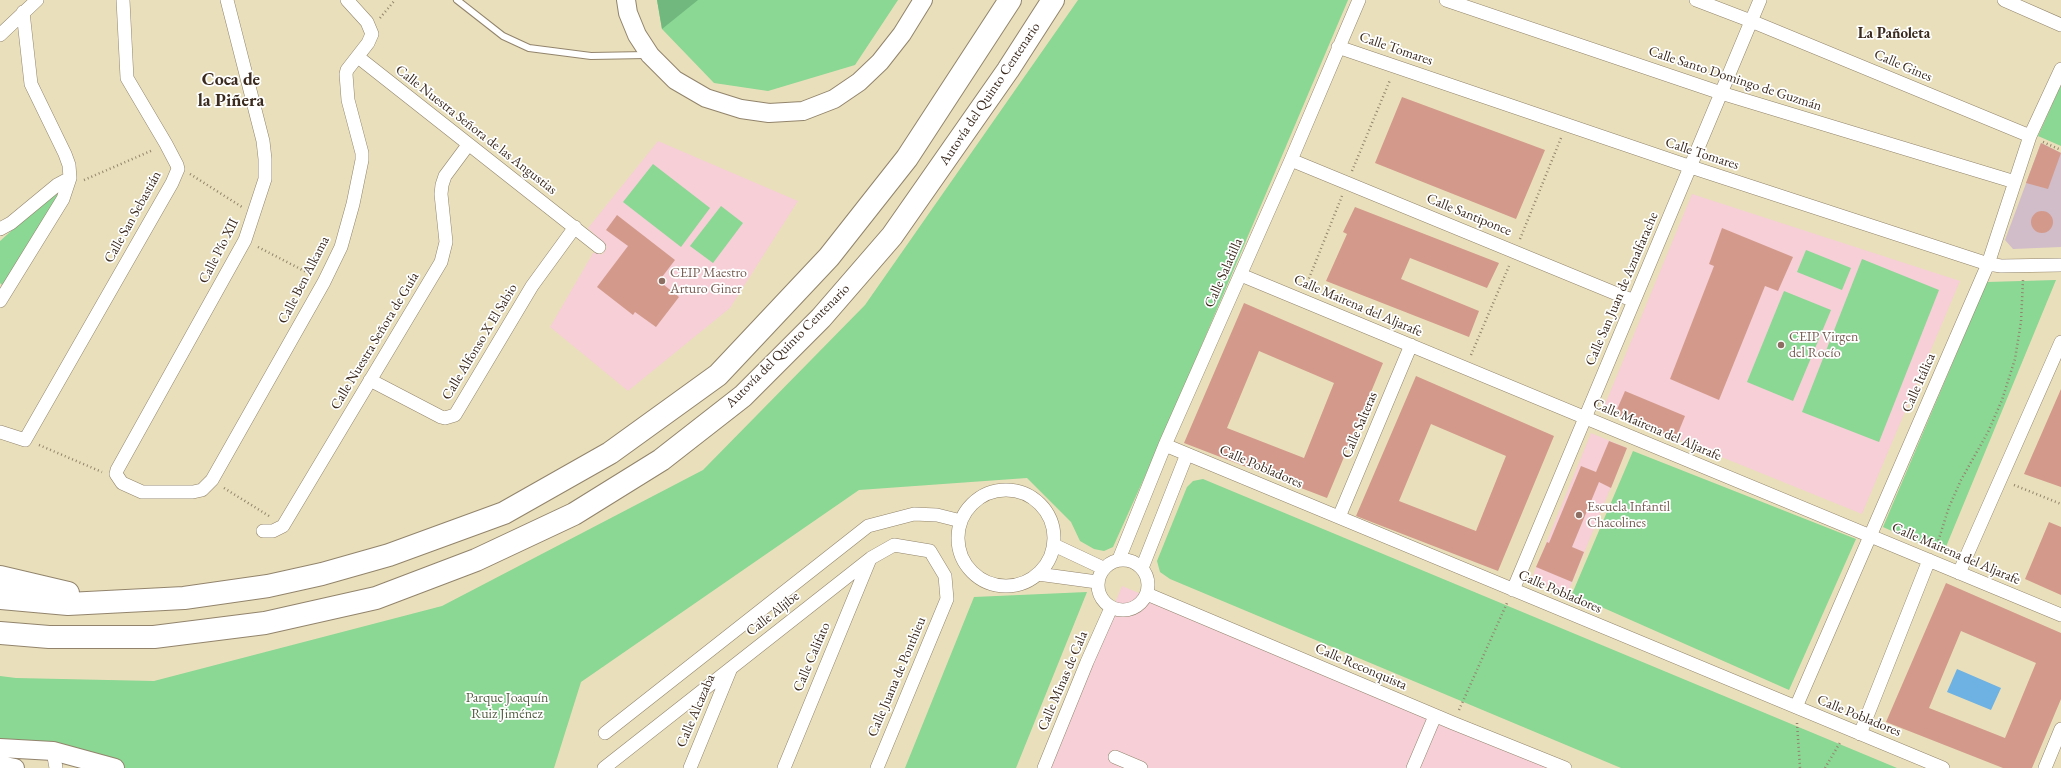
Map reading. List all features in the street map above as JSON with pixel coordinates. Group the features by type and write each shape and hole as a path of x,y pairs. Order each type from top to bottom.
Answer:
{"highway":[{"name":"Autovía del Quinto Centenario","path":"0,598 68,604 184,598 268,586 322,574 389,556 504,513 610,453 718,375 829,257 907,158 1010,0"},
{"name":"Autovía del Quinto Centenario","path":"0,633 49,637 154,637 265,623 376,598 476,560 574,514 661,460 743,396 821,318 892,236 1008,70 1053,0"},
{"path":"0,577 106,602"}],"main road":[{"path":"626,0 628,13 637,34 650,55 675,80 706,98 741,109 769,113 803,111 834,99 859,82 880,62 902,34 923,0"},
{"path":"0,748 55,760 115,768"},
{"path":"0,765 15,768"}],"street":[{"path":"0,35 36,0"},
{"name":"Calle San Sebastián","path":"29,441 172,184 178,169 178,165 127,78 123,0"},
{"name":"Calle Pío XII","path":"212,480 202,490 193,492 142,492 128,487 116,474 245,240 262,189 266,169 264,149 227,0"},
{"name":"Calle Ben Alkama","path":"212,480 324,282 341,246 353,204 362,160 345,83 347,70 371,38 371,29 364,17 347,0"},
{"name":"Calle Saladilla","path":"1119,559 1165,445 1241,275 1359,0"},
{"name":"Calle Santo Domingo de Guzmán","path":"1446,0 1721,93 2015,182"},
{"name":"Calle Gines","path":"1696,0 1751,21 2030,136"},
{"name":"Calle San Juan de Aznalfarache","path":"1513,590 1760,0"},
{"path":"2004,0 2061,25"},
{"path":"0,301 63,199 70,178 69,165 65,154 31,84 23,12"},
{"name":"Calle Tomares","path":"1338,46 1691,167 1988,264 2023,266 2061,265"},
{"name":"Calle Nuestra Señora de las Angustias","path":"358,57 599,247"},
{"name":"Calle Itálica","path":"1796,707 1988,264 2030,136 2061,69"},
{"name":"Calle Nuestra Señora de Guía","path":"263,531 273,531 283,526 441,262 446,242 441,194 442,185 448,171 468,145"},
{"name":"Calle Santiponce","path":"1291,160 1634,301"},
{"path":"0,229 11,223 57,185 70,178"},
{"name":"Calle Alfonso X El Sabio","path":"370,380 441,417 445,418 455,415 532,286 574,228"},
{"name":"Calle Mairena del Aljarafe","path":"1241,275 2061,615"},
{"path":"1959,573 2061,342"},
{"name":"Calle Salteras","path":"1340,517 1411,345"},
{"path":"0,432 29,441"},
{"name":"Calle Pobladores","path":"1165,445 1943,768"},
{"path":"1142,568 1187,454"},
{"path":"1010,490 1026,494 1039,502 1049,515 1054,530 1054,545 1049,561 1038,574 1025,583 1009,586 993,585 979,578 967,567 960,553 958,537 961,521 968,508 980,497 994,491 1010,490"},
{"path":"605,733 868,526 914,514 936,516 961,521"},
{"name":"Calle Aljibe","path":"604,768 871,558 894,545 930,551 945,576 947,599"},
{"path":"1054,545 1103,568"},
{"name":"Calle Califato","path":"784,768 871,558"},
{"path":"1119,559 1135,562 1142,568 1148,580 1147,594 1136,607 1120,610 1112,608 1100,597 1097,582 1103,568 1110,562 1119,559"},
{"path":"1855,732 1930,561"},
{"path":"1038,574 1097,582"},
{"name":"Calle Reconquista","path":"1147,594 1435,716 1565,768"},
{"name":"Calle Juana de Ponthieu","path":"877,768 947,599"},
{"name":"Calle Minas de Cala","path":"1044,768 1087,662 1112,608"},
{"name":"Calle Alcazaba","path":"690,768 732,666"},
{"path":"1413,768 1435,716"},
{"path":"2045,768 2061,729"},
{"path":"1115,757 1141,768"}],"lane":[{"path":"457,0 502,36 529,48 592,56 650,55"}],"path":[{"path":"380,17 395,0"},
{"path":"2051,145 2061,150"},
{"path":"87,179 160,147"},
{"path":"185,171 233,201"},
{"path":"253,244 302,270"},
{"path":"1930,561 1949,507 1961,480 1988,432 2002,400 2015,359 2021,322 2023,266"},
{"path":"29,441 98,472"},
{"path":"2000,480 2061,504"},
{"path":"225,488 272,518"},
{"path":"1453,723 1513,590"},
{"path":"1796,707 1800,768"},
{"path":"1824,768 1855,732"}],"shaded area":[{"name":"CEIP Maestro Arturo Giner","path":"658,141 798,201 730,308 628,391 550,327 593,253 599,252 602,255 607,247 588,228"},
{"path":"2041,143 2061,153 2061,247 2013,249 2005,240"},
{"name":"CEIP Virgen del Rocío","path":"1692,194 1960,281 1862,514 1603,409"},
{"name":"Escuela Infantil Chacolines","path":"1591,433 1627,448 1567,595 1531,580"},
{"path":"1122,586 1561,768 1047,768"}],"green space":[{"path":"657,0 898,0 855,65 768,91 714,83 662,29"},
{"path":"657,0 698,0 662,29"},
{"name":"Parque Joaquín Ruiz Jiménez","path":"1078,0 1348,0 1164,434 1113,547 1104,551 1094,549 1080,541 1071,522 1027,478 859,490 581,682 554,768 109,768 0,746 0,676 16,678 154,681 442,606 703,470 865,305"},
{"path":"2061,85 2061,146 2038,136"},
{"path":"653,164 710,208 681,247 623,202"},
{"path":"57,190 61,192 3,286 0,283 0,241"},
{"path":"721,206 743,223 713,263 690,246"},
{"path":"1806,250 1851,268 1842,290 1797,272"},
{"path":"1862,259 1939,290 1879,442 1802,412"},
{"path":"2056,280 1943,554 1883,527 1987,282"},
{"path":"1784,291 1831,310 1793,401 1747,382"},
{"path":"1633,451 1856,539 1789,690 1572,594"},
{"path":"1203,479 1897,768 1621,768 1170,579 1160,572 1157,561 1187,487 1193,481"},
{"path":"1087,592 1016,768 905,768 974,597"}],"water":[{"path":"1957,669 2001,688 1991,710 1947,692"}],"building":[{"path":"1402,97 1545,150 1516,219 1375,163"},
{"path":"2041,143 2061,153 2048,189 2026,183"},
{"path":"1355,207 1499,263 1487,288 1410,258 1401,279 1479,311 1469,337 1326,281 1347,234 1343,232"},
{"path":"2042,211 2050,214 2053,222 2050,230 2042,233 2034,230 2031,222 2034,214"},
{"path":"617,215 675,260 659,281 679,297 656,327 635,312 633,315 597,287 628,246 606,230"},
{"path":"1722,228 1793,257 1778,291 1765,286 1719,400 1670,379 1714,266 1709,264"},
{"path":"1244,303 1383,363 1327,498 1184,443","holes":["1259,351 1334,383 1304,458 1227,428"]},
{"path":"1416,376 1554,436 1498,571 1356,516","holes":["1431,424 1506,456 1476,531 1399,501"]},
{"path":"2061,389 2061,487 2024,474"},
{"path":"1625,391 1685,416 1676,438 1615,414"},
{"name":"Escuela Infantil Chacolines","path":"1609,441 1627,448 1611,488 1599,482 1572,547 1584,552 1572,582 1536,567 1547,542 1549,543 1581,466 1596,472"},
{"path":"2049,522 2061,527 2061,595 2025,579"},
{"path":"1946,583 2061,633 2061,699 2032,768 2003,768 1886,722","holes":["1961,631 2036,663 2005,738 1929,708"]}],"place":[{"name":"CEIP Maestro Arturo Giner","path":"662,281"},
{"name":"CEIP Virgen del Rocío","path":"1781,345"},
{"name":"Escuela Infantil Chacolines","path":"1579,515"}],"district":[{"name":"La Pañoleta","path":"1894,34"},
{"name":"Coca de la Piñera","path":"231,90"}]}
